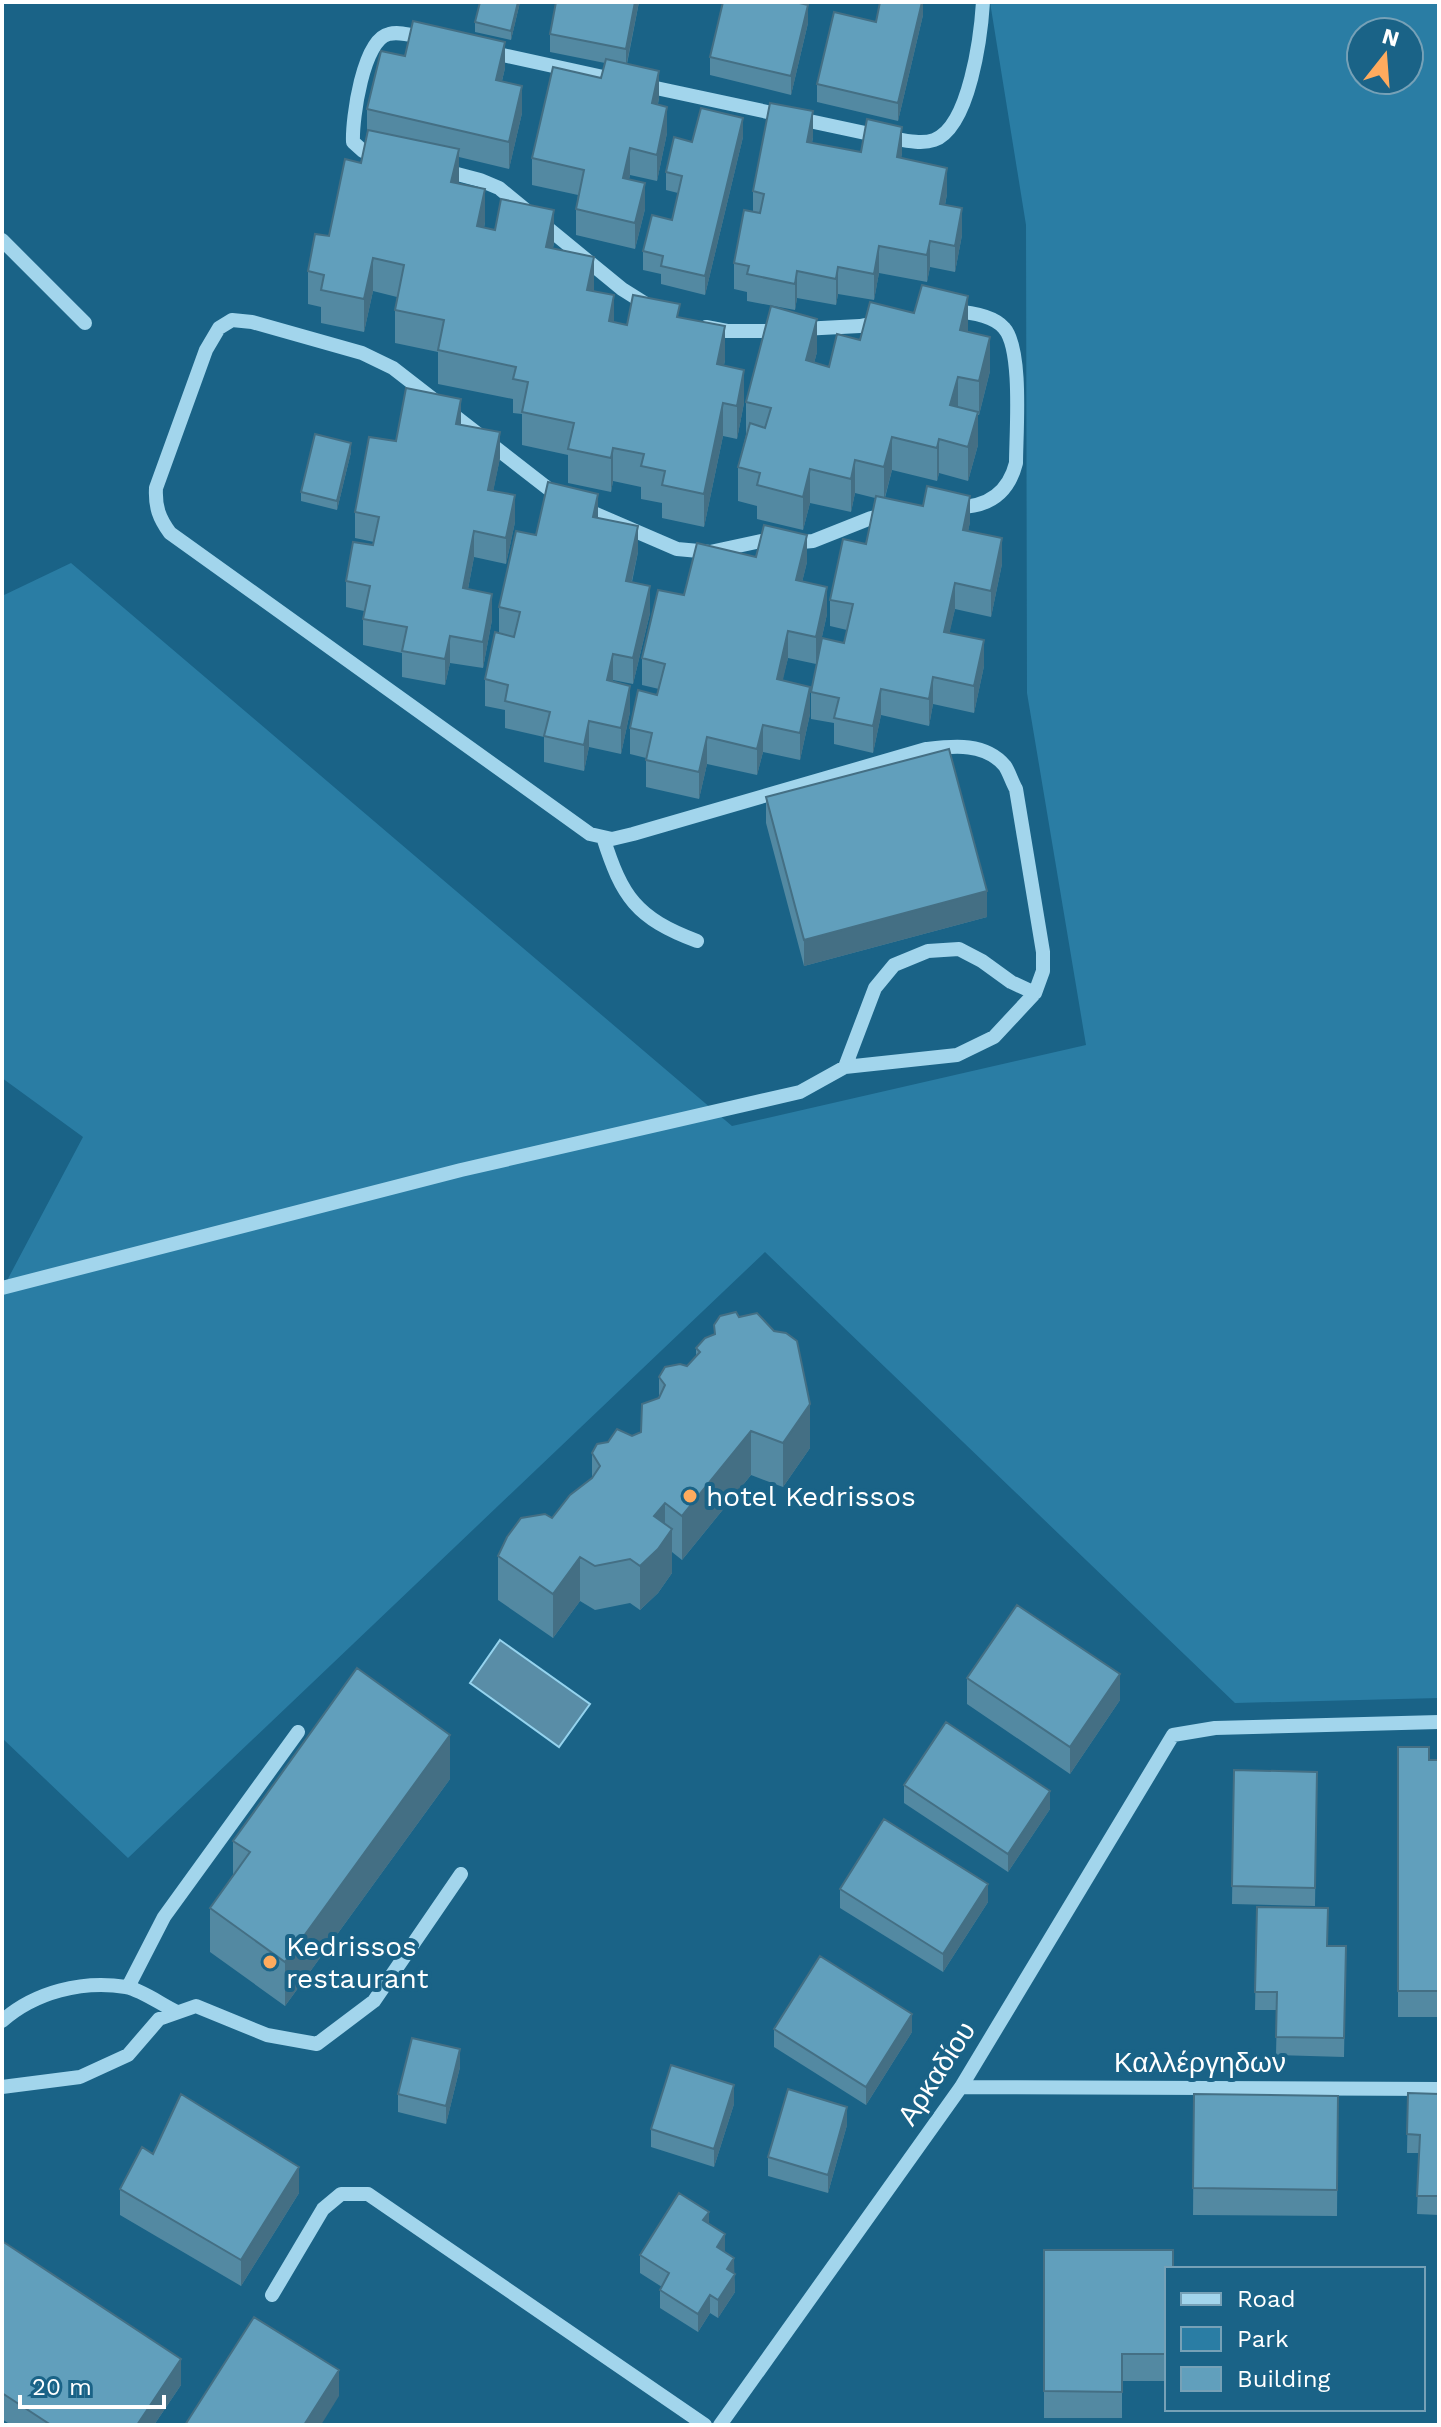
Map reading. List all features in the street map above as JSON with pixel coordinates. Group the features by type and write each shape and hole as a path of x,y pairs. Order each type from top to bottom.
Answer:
{"street":[{"path":"477,49 884,137 935,140 950,128 962,105 981,30 983,2"},
{"path":"398,159 363,151 353,142 352,128 368,56 375,42 386,34 401,33 447,43"},
{"path":"425,166 499,188 622,289 665,313"},
{"path":"2,240 85,323"},
{"path":"941,507 986,504 1002,494 1013,477 1016,463 1016,364 1012,342 1004,328 986,317 944,311"},
{"path":"688,323 727,331 764,332 860,326 897,319"},
{"path":"2,1288 461,1170 800,1092 845,1067 957,1055 994,1037 1035,993 1043,971 1043,952 1016,789 1004,765 986,752 960,745 926,749 633,834 612,839 590,834 170,533 159,519 155,503 156,488 206,350 219,328 232,320 252,322 362,353 393,368 571,505 595,512 648,539 677,549 710,552 761,541 813,541 871,518 903,512"},
{"path":"603,837 615,874 633,904 662,928 697,941"},
{"path":"845,1067 875,988 894,965 928,951 959,949 1011,982 1035,993"},
{"name":"Αρκαδίου","path":"720,2425 961,2087 1173,1735 1215,1728 1439,1722"},
{"path":"128,1987 164,1917 298,1732"},
{"path":"2,2087 80,2077 128,2055 159,2019 196,2006 267,2035 317,2044 374,2001 461,1874"},
{"path":"2,2021 17,2007 66,1987 128,1987 177,2012"},
{"name":"Καλλέργηδων","path":"961,2087 1439,2089"},
{"path":"272,2295 323,2209 341,2194 368,2194 705,2425"}],"green space":[{"path":"990,2 1439,2 1439,1698 1235,1703 765,1252 128,1858 2,1738 2,1290 83,1137 2,1078 2,596 71,563 732,1126 1086,1045 1027,693 1026,225"}],"shaded area":[{"path":"500,1640 590,1704 559,1747 470,1683"}],"building":[{"path":"480,2 518,2 511,31 475,22"},
{"path":"556,2 635,2 626,49 550,34"},
{"path":"723,2 795,2 808,5 791,76 710,57"},
{"path":"880,2 922,2 898,103 817,84 834,12 876,22"},
{"path":"413,21 505,42 496,80 522,86 509,142 367,109 381,51 405,56"},
{"path":"606,59 659,71 652,103 667,107 657,155 630,148 623,178 645,183 635,223 576,209 584,170 532,158 553,67 601,78"},
{"path":"770,103 813,111 807,142 861,152 867,119 902,127 897,157 947,168 940,204 962,208 955,246 930,241 927,255 879,246 874,274 838,267 836,279 797,271 795,284 747,274 749,266 734,263 744,210 760,213 764,194 753,191"},
{"path":"701,108 743,118 705,276 661,266 663,256 643,251 652,215 672,220 682,176 666,172 674,137 692,142"},
{"path":"368,130 459,149 451,182 485,189 477,226 495,230 501,199 554,210 546,247 594,257 587,290 614,295 609,321 627,325 633,295 680,304 677,317 725,326 717,364 744,370 737,406 723,403 704,494 662,485 665,471 641,466 644,454 613,448 611,458 568,449 574,423 522,412 528,382 513,379 516,367 438,350 444,320 395,310 404,265 373,258 364,299 321,290 324,275 308,271 315,234 329,236 345,159 361,163"},
{"path":"922,285 968,296 960,330 990,337 979,381 958,377 950,405 978,412 968,447 939,439 937,448 892,437 884,467 855,460 851,479 810,469 803,497 757,485 760,473 738,467 750,423 765,428 771,408 746,402 771,306 817,319 806,360 829,367 837,334 860,340 870,302 914,313"},
{"path":"406,388 461,399 456,424 500,432 488,490 515,495 506,538 474,531 463,588 492,594 483,642 450,636 445,659 402,651 407,627 363,619 370,586 346,581 353,542 373,545 379,517 355,512 369,437 396,441"},
{"path":"315,434 351,443 337,501 301,492"},
{"path":"548,482 598,494 593,517 638,526 626,581 650,586 633,658 613,654 607,680 630,686 621,728 589,721 584,745 544,736 550,712 505,701 508,685 485,679 495,632 514,637 520,612 499,607 516,531 536,535"},
{"path":"927,486 970,496 963,530 1002,538 991,591 955,583 944,632 984,640 974,686 933,677 929,699 881,689 873,726 834,718 839,698 811,692 822,638 844,643 853,604 830,600 843,539 866,544 876,496 923,506"},
{"path":"764,525 807,535 796,580 827,587 816,637 788,631 777,679 810,687 800,733 763,725 757,749 707,737 699,772 646,760 652,733 630,728 638,690 657,695 665,664 642,658 658,590 684,595 697,543 756,557"},
{"path":"949,749 987,891 804,940 766,797"},
{"path":"736,1312 739,1317 757,1313 774,1331 786,1333 797,1341 810,1404 783,1443 751,1431 682,1516 665,1503 654,1516 672,1529 658,1549 640,1566 630,1559 595,1566 580,1557 553,1594 498,1556 521,1518 545,1514 552,1518 570,1495 592,1478 600,1466 592,1453 597,1444 608,1442 617,1429 632,1436 641,1432 642,1404 659,1398 665,1385 659,1377 665,1367 687,1366 700,1352 696,1348 705,1338 715,1334 714,1325 720,1316"},
{"path":"1017,1605 1120,1674 1070,1747 967,1678"},
{"path":"357,1668 450,1735 285,1962 210,1908 250,1852 233,1841"},
{"path":"946,1722 1050,1791 1008,1854 904,1785"},
{"path":"1398,1747 1429,1747 1429,1760 1439,1760 1439,1991 1398,1991"},
{"path":"1234,1770 1317,1772 1315,1888 1232,1886"},
{"path":"884,1819 988,1884 943,1954 840,1889"},
{"path":"1257,1907 1328,1908 1327,1946 1346,1946 1344,2038 1276,2037 1277,1992 1255,1992"},
{"path":"820,1956 912,2014 866,2087 774,2029"},
{"path":"412,2038 460,2049 446,2106 398,2094"},
{"path":"671,2065 734,2085 714,2149 651,2129"},
{"path":"788,2089 847,2107 828,2175 768,2157"},
{"path":"1408,2093 1439,2094 1439,2196 1417,2196 1420,2135 1407,2134"},
{"path":"181,2094 299,2167 241,2260 120,2189 142,2147 153,2154"},
{"path":"1194,2094 1338,2096 1337,2190 1193,2188"},
{"path":"679,2193 709,2212 703,2220 725,2234 717,2247 734,2258 727,2269 735,2274 718,2300 710,2295 698,2314 660,2290 669,2273 640,2255"},
{"path":"2,2241 181,2359 137,2425 51,2425 2,2393"},
{"path":"1044,2250 1173,2250 1173,2267 1165,2267 1165,2354 1122,2354 1122,2392 1044,2391"},
{"path":"254,2317 339,2370 304,2425 185,2425"}],"place":[{"name":"hotel Kedrissos","path":"690,1496"},
{"name":"Kedrissos restaurant","path":"270,1962"}]}
